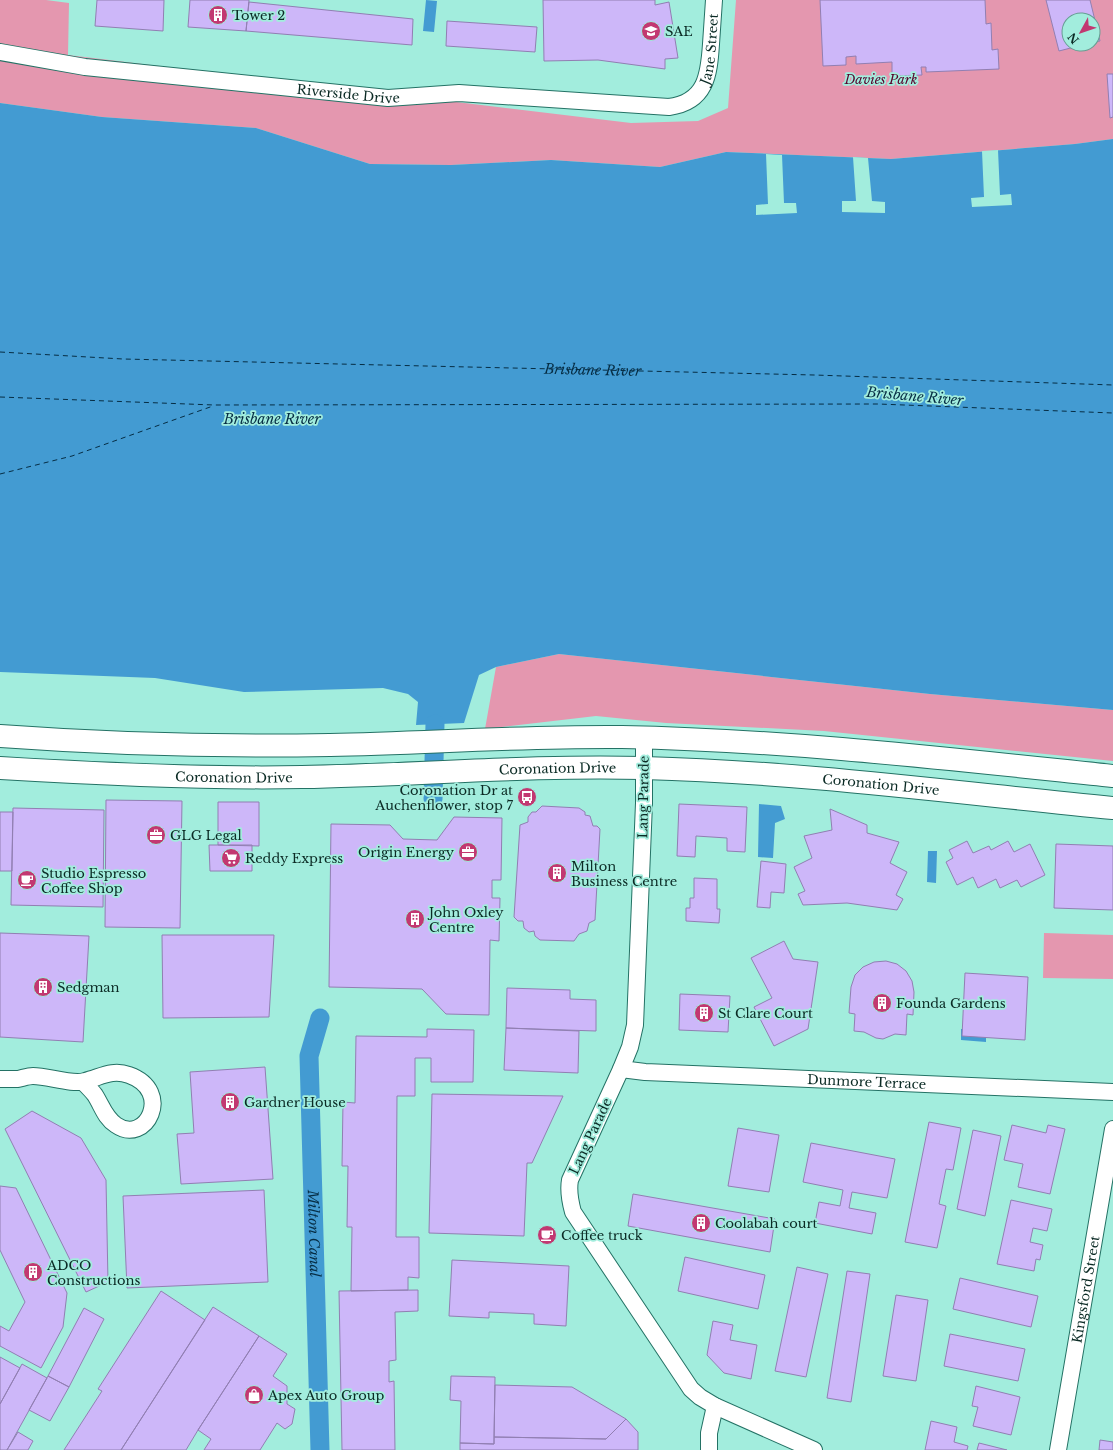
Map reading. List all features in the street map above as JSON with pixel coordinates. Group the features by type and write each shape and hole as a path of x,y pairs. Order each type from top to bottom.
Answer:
{"highway":[{"path":"0,736 54,740 277,746 571,737 683,738 818,747 1113,776"},
{"name":"Coronation Drive","path":"0,768 206,777 302,777 456,771 644,768 814,779 1113,808"}],"street":[{"name":"Jane Street","path":"696,95 706,82 709,68 714,0"},
{"name":"Riverside Drive","path":"0,52 86,67 388,98 459,93 669,107 679,106 696,95"},
{"name":"Lang Parade","path":"644,738 644,803 635,1025 630,1047 621,1069 570,1180 570,1203 573,1212 682,1378 700,1397 715,1406 814,1450"},
{"name":"Dunmore Terrace","path":"621,1069 653,1072 1113,1092"},
{"path":"0,1079 19,1079 32,1076 83,1082"},
{"name":"Kingsford Street","path":"1058,1450 1113,1129"},
{"path":"709,1450 709,1434 715,1406"}],"green space":[{"name":"Davies Park","path":"0,0 46,0 69,3 68,55 631,123 698,121 728,108 736,0 1113,0 1113,139 1075,144 891,159 726,152 660,167 551,160 451,165 370,164 256,128 102,117 0,103"},
{"path":"559,654 930,694 1113,710 1113,761 824,731 666,723 596,716 485,729 496,667"},
{"path":"1044,933 1113,935 1113,979 1043,978"}],"water":[{"path":"426,0 437,1 434,32 423,31"},
{"name":"Brisbane River","path":"0,103 102,117 256,128 370,164 451,165 551,160 660,167 726,152 891,159 1075,144 1113,139 1113,710 930,694 559,654 496,667 479,675 464,723 416,725 418,702 408,694 383,688 244,692 155,678 0,672"},
{"path":"759,804 781,806 785,819 775,823 773,858 758,857"},
{"path":"928,851 937,851 936,883 927,882"},
{"path":"961,1029 986,1030 986,1042 961,1040"}],"pier":[{"path":"998,150 1000,195 1011,194 1012,205 972,207 971,198 984,197 982,151"},
{"path":"766,154 782,155 784,203 796,203 797,213 756,215 756,205 768,204"},
{"path":"853,157 868,158 872,201 885,202 885,213 842,212 842,201 856,201"}],"building":[{"path":"97,0 164,0 163,31 95,26"},
{"name":"Tower 2","path":"190,0 249,0 246,31 188,27"},
{"path":"543,0 655,0 655,5 669,2 678,58 665,59 665,69 598,60 544,61"},
{"path":"820,0 985,0 986,24 991,23 992,50 998,49 999,69 926,72 926,67 921,67 922,75 892,76 892,62 856,64 856,56 846,57 846,65 823,66"},
{"path":"1046,0 1090,0 1093,12 1061,12 1061,50 1059,51"},
{"path":"249,2 413,19 412,45 246,31"},
{"path":"447,21 537,27 535,52 446,46"},
{"path":"1107,74 1113,74 1113,117 1110,118"},
{"path":"106,800 182,801 180,928 105,927"},
{"path":"218,802 259,802 259,846 218,845"},
{"path":"679,804 747,807 745,852 727,851 727,838 696,836 695,857 677,856"},
{"name":"Milton Business Centre","path":"542,806 579,808 585,812 585,815 590,816 593,826 597,826 600,829 595,920 589,923 587,931 579,934 574,941 540,940 535,936 534,931 529,932 524,928 523,921 518,921 514,917 520,825 528,822 528,817 532,812 536,812"},
{"path":"13,808 104,810 103,907 11,905"},
{"path":"830,809 867,825 867,833 899,842 890,863 907,872 896,895 903,899 897,910 847,903 803,905 798,894 805,891 794,867 812,858 804,836 832,830"},
{"path":"0,812 13,812 12,871 0,871"},
{"name":"John Oxley Centre","path":"454,817 502,818 501,880 492,880 492,898 500,898 499,941 490,940 489,1015 446,1014 422,989 329,987 331,824 390,825 403,839 437,840"},
{"path":"967,841 973,853 989,846 991,850 1008,841 1014,852 1030,844 1045,875 1021,887 1017,880 1000,888 996,879 978,888 973,877 957,885 946,862 953,858 949,850"},
{"path":"1056,844 1113,846 1113,910 1054,908"},
{"name":"Reddy Express","path":"209,845 252,845 252,871 210,871"},
{"path":"761,861 786,864 784,893 771,892 770,908 757,907"},
{"path":"694,878 717,879 717,909 720,909 719,923 686,921 686,908 690,908 690,898 694,898"},
{"name":"Sedgman","path":"0,933 89,936 83,1042 0,1037"},
{"path":"162,935 274,935 269,1017 163,1018"},
{"path":"784,941 793,959 818,962 808,1029 774,1046 754,1007 772,998 751,958"},
{"name":"Founda Gardens","path":"886,961 897,964 906,971 912,981 914,992 913,1015 907,1014 906,1035 895,1034 883,1039 876,1038 864,1032 854,1031 855,1014 849,1013 851,987 855,975 863,967 874,962"},
{"path":"965,973 1028,977 1025,1040 962,1036"},
{"path":"507,988 570,990 570,999 596,1000 596,1031 506,1028"},
{"name":"St Clare Court","path":"680,994 730,996 728,1032 679,1030"},
{"path":"506,1028 579,1031 578,1073 504,1070"},
{"path":"427,1029 474,1030 473,1082 431,1082 431,1058 415,1058 415,1096 397,1096 396,1237 419,1237 419,1278 408,1277 408,1290 351,1291 352,1227 347,1227 348,1166 342,1166 343,1102 355,1103 356,1036 427,1037"},
{"name":"Gardner House","path":"265,1067 273,1179 181,1184 177,1134 194,1133 190,1072"},
{"path":"432,1094 563,1096 532,1163 527,1163 524,1236 429,1233"},
{"path":"32,1111 81,1138 106,1180 108,1282 86,1292 5,1129"},
{"path":"929,1122 961,1128 953,1170 946,1169 939,1204 946,1206 937,1248 905,1242"},
{"path":"1012,1125 1046,1133 1048,1125 1065,1129 1050,1194 1018,1187 1023,1164 1004,1160"},
{"path":"738,1128 779,1135 769,1192 728,1186"},
{"path":"973,1130 1001,1136 985,1216 957,1209"},
{"path":"811,1143 895,1159 887,1198 852,1192 849,1208 876,1213 872,1234 815,1223 819,1202 840,1206 843,1190 803,1182"},
{"name":"ADCO Constructions","path":"0,1186 16,1188 67,1293 63,1327 41,1368 0,1346 0,1326 9,1331 25,1302 0,1250"},
{"path":"264,1190 268,1282 127,1288 123,1196"},
{"name":"Coolabah court","path":"633,1194 775,1219 770,1252 628,1226"},
{"path":"1011,1200 1052,1209 1047,1231 1033,1228 1030,1242 1043,1245 1040,1260 1036,1259 1034,1271 997,1264"},
{"path":"685,1257 765,1275 758,1309 678,1291"},
{"path":"452,1260 569,1266 566,1326 534,1324 534,1314 489,1312 489,1318 449,1316"},
{"path":"797,1267 828,1274 806,1377 775,1371"},
{"path":"847,1271 870,1274 851,1402 827,1398"},
{"path":"960,1278 1038,1296 1031,1327 953,1309"},
{"path":"418,1290 418,1311 395,1312 396,1360 389,1361 389,1382 394,1381 395,1450 342,1450 339,1291"},
{"path":"161,1291 205,1320 121,1450 64,1450 102,1391 98,1389"},
{"path":"896,1295 928,1300 916,1381 883,1376"},
{"path":"213,1307 259,1336 186,1450 121,1450"},
{"path":"84,1308 104,1319 69,1387 48,1376"},
{"path":"713,1321 733,1325 730,1340 757,1345 751,1379 724,1373 707,1355"},
{"path":"950,1334 1025,1349 1018,1381 944,1366"},
{"name":"Apex Auto Group","path":"259,1336 287,1354 273,1376 287,1386 287,1404 295,1409 292,1424 285,1429 277,1423 260,1450 204,1450 211,1439 198,1430"},
{"path":"0,1357 20,1368 0,1404"},
{"path":"22,1364 47,1378 7,1450 0,1450 0,1404"},
{"path":"48,1376 69,1387 50,1421 29,1410"},
{"path":"451,1376 495,1377 494,1444 460,1443 461,1401 450,1400"},
{"path":"495,1385 572,1387 626,1419 606,1439 494,1437"},
{"path":"976,1386 1020,1397 1011,1435 973,1426 978,1407 972,1406"},
{"path":"626,1419 638,1432 638,1450 460,1450 460,1443 494,1444 494,1437 606,1439"},
{"path":"931,1421 957,1427 954,1442 968,1446 967,1450 925,1450"},
{"path":"18,1432 33,1441 28,1450 7,1450"},
{"path":"1100,1440 1113,1442 1113,1450 1099,1450"},
{"path":"979,1443 1007,1450 977,1450"}],"waterway":[{"name":"Milton Canal","path":"433,799 435,724"},
{"name":"Milton Canal","path":"320,1018 309,1056 320,1450"}],"ferry route":[{"path":"0,352 123,359 814,375 1113,385"},
{"path":"0,397 214,405 878,404 1113,413"},
{"path":"0,474 72,456 213,406"}],"place":[{"name":"Tower 2","path":"218,15"},
{"name":"SAE","path":"651,31"},
{"name":"Coronation Dr at Auchenflower, stop 7","path":"527,797"},
{"name":"GLG Legal","path":"156,835"},
{"name":"Origin Energy","path":"468,852"},
{"name":"Reddy Express","path":"231,858"},
{"name":"Milton Business Centre","path":"557,873"},
{"name":"Studio Espresso Coffee Shop","path":"27,880"},
{"name":"John Oxley Centre","path":"415,919"},
{"name":"Sedgman","path":"43,987"},
{"name":"Founda Gardens","path":"882,1003"},
{"name":"St Clare Court","path":"704,1013"},
{"name":"Gardner House","path":"230,1102"},
{"name":"Coolabah court","path":"701,1223"},
{"name":"Coffee truck","path":"547,1235"},
{"name":"ADCO Constructions","path":"33,1272"},
{"name":"Apex Auto Group","path":"254,1395"}]}
